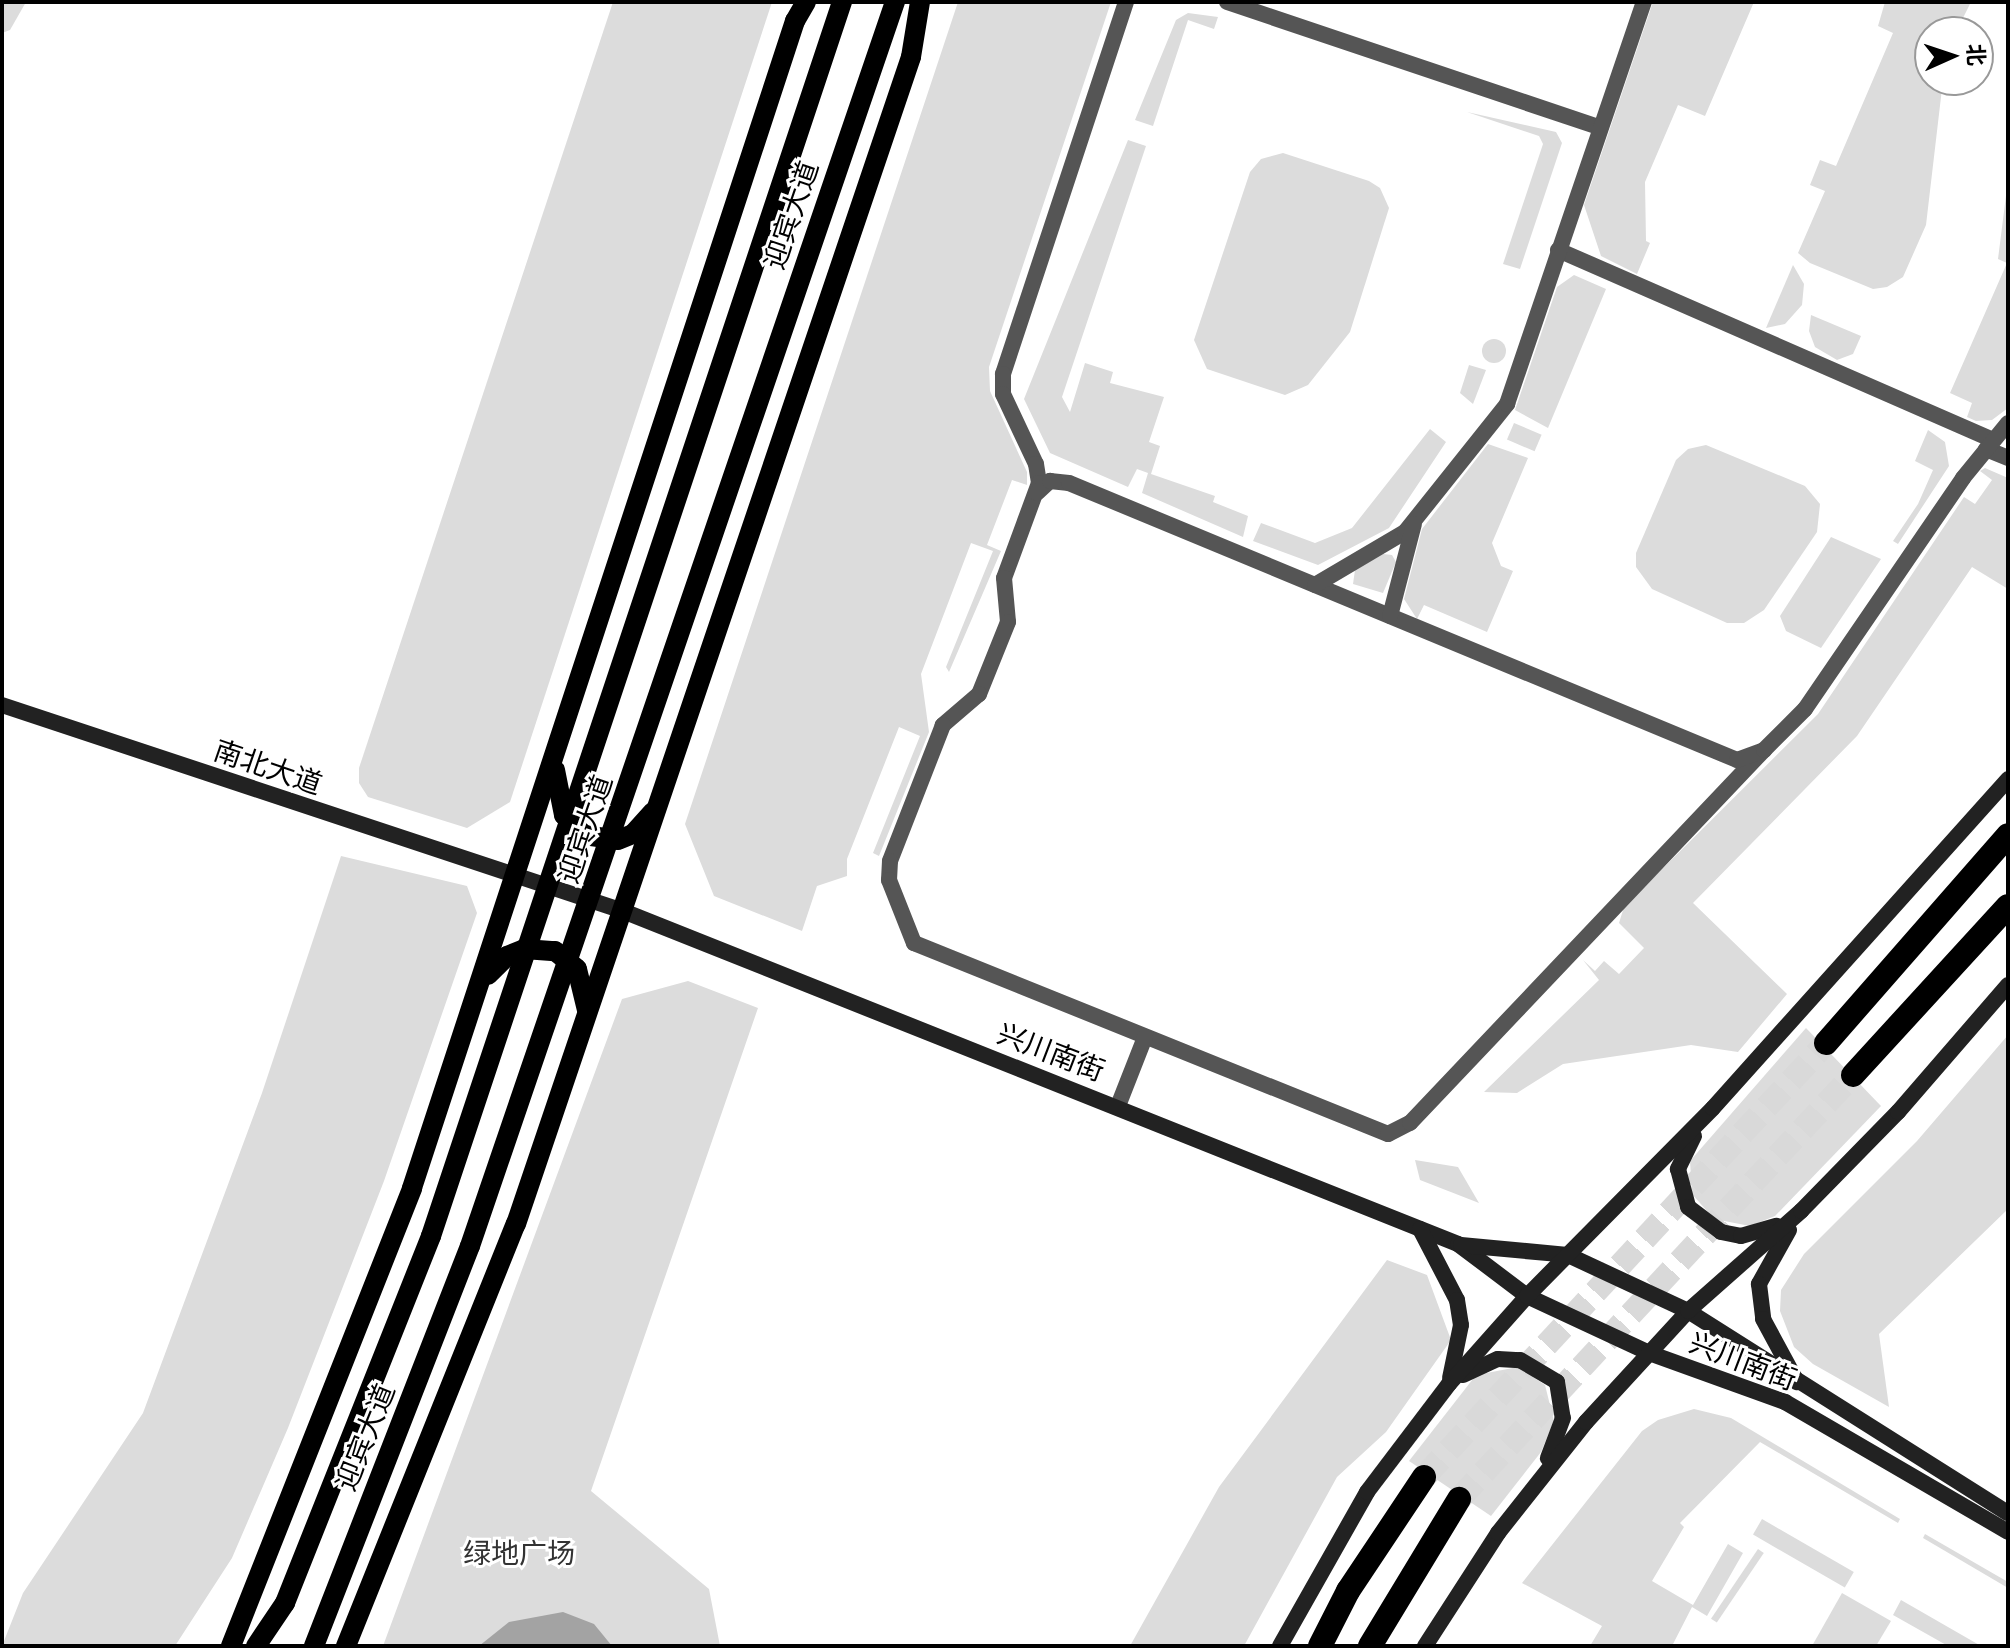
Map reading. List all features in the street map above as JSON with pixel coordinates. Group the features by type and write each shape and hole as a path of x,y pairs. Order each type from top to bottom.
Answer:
{"highway":[{"path":"1826,1043 2008,835"},
{"path":"1853,1075 2008,906"},
{"path":"1320,1646 1348,1591 1424,1477"},
{"path":"1370,1646 1459,1499"}],"main road":[{"path":"231,1646 406,1203 517,878 790,36 806,2"},
{"name":"迎宾大道","path":"256,1646 285,1603 431,1236 842,2"},
{"name":"迎宾大道","path":"314,1646 320,1619 470,1246 876,47 895,2"},
{"path":"346,1646 516,1224 911,57 920,2"},
{"path":"555,758 555,784 564,815 584,835 618,840 633,834 660,802"},
{"path":"480,987 507,956 524,949 555,951 577,969 583,981 585,1022"}],"street":[{"path":"1141,2 1125,7 1003,374 1003,394 1036,464 1037,493 1004,578 1008,622 979,694 943,725 890,861 889,880 908,935 922,948 1376,1131 1397,1131 1805,709 1999,436"},
{"path":"1227,2 1599,127"},
{"path":"1315,585 1397,538 1415,522 1507,404 1644,2"},
{"path":"1558,250 1999,436 2008,458"},
{"path":"1036,464 1069,483 1715,755 1746,759 1764,750"},
{"path":"1037,493 1050,481 1069,483"},
{"path":"1390,616 1415,522"},
{"name":"南北大道","path":"2,705 623,911"},
{"path":"1280,1646 1367,1492 1449,1384 1527,1296 1713,1108 2008,779"},
{"name":"兴川南街","path":"623,911 1458,1244 1527,1296 1649,1353 1785,1402 2008,1532"},
{"path":"1425,1646 1528,1494 1649,1353 1688,1311 1801,1211 1898,1112 2008,985"},
{"path":"1118,1106 1145,1037"},
{"path":"1713,1108 1678,1169 1688,1207 1721,1232 1741,1236 1764,1232 1801,1211"},
{"path":"1800,1386 1763,1319 1759,1284 1801,1211"},
{"path":"1420,1229 1457,1300 1461,1325 1449,1384"},
{"name":"兴川南街","path":"1458,1244 1568,1255 1688,1311 1800,1386 2008,1513"},
{"path":"1449,1384 1498,1359 1536,1365 1557,1382 1563,1418 1528,1494"}],"green space":[{"path":"2,2 26,2 10,30 2,33"},
{"path":"613,2 772,2 510,802 467,828 368,797 359,783 359,768"},
{"path":"958,2 1111,2 989,367 990,391 1027,472 1027,485 1012,480 987,545 1001,551 949,672 946,667 993,551 971,543 921,674 929,732 879,856 873,853 920,736 899,727 847,859 847,876 817,886 802,931 714,896 685,824"},
{"path":"1653,2 1754,2 1705,116 1678,105 1645,182 1646,241 1650,243 1637,274 1601,256 1584,205"},
{"path":"1885,2 1971,2 1964,16 1914,16 1914,96 1941,96 1926,225 1903,277 1887,287 1873,289 1810,263 1798,253 1825,191 1810,185 1820,160 1836,166 1893,33 1878,26"},
{"path":"1188,13 1218,17 1214,29 1188,20 1153,126 1135,120 1176,20"},
{"path":"1467,112 1556,132 1562,143 1520,269 1503,264 1543,144 1539,136"},
{"path":"1128,140 1146,146 1062,397 1070,412 1085,363 1113,372 1110,383 1164,397 1149,442 1160,446 1151,474 1215,496 1213,502 1248,516 1243,537 1142,493 1148,473 1137,469 1128,487 1050,453 1024,399"},
{"path":"1283,153 1369,181 1380,188 1389,208 1350,332 1308,385 1285,395 1207,369 1194,340 1250,172 1261,159"},
{"path":"2008,180 2008,408 1992,420 1976,421 1967,417 1972,403 1950,393 2007,263 1998,259"},
{"path":"1793,265 1804,284 1802,305 1785,324 1766,328"},
{"path":"1574,275 1606,289 1548,428 1515,410 1557,287"},
{"path":"1811,315 1861,336 1853,354 1837,360 1815,347 1809,331"},
{"path":"1494,339 1503,342 1506,351 1503,360 1494,363 1485,360 1482,351 1485,342"},
{"path":"1469,365 1486,370 1473,404 1460,393"},
{"path":"1514,423 1542,435 1535,451 1507,440"},
{"path":"1430,429 1446,442 1389,528 1318,565 1253,541 1261,523 1315,543 1352,528"},
{"path":"1928,430 1945,442 1949,466 1898,544 1893,541 1918,504 1933,470 1915,461"},
{"path":"1488,444 1528,458 1492,543 1501,566 1513,571 1487,632 1424,605 1417,619 1404,599 1422,529"},
{"path":"1706,445 1805,486 1820,504 1817,532 1764,610 1744,623 1727,623 1652,589 1636,567 1636,553 1676,460 1688,449"},
{"path":"1985,468 2008,478 2008,589 1972,567 1857,736 1693,903 1787,994 1738,1052 1691,1045 1563,1064 1517,1093 1484,1092 1599,980 1583,960 1595,971 1604,961 1619,974 1644,948 1619,923 1624,907 1818,714 1964,497 1975,504 1992,480 1980,471"},
{"path":"1831,537 1881,559 1821,648 1786,631 1780,616"},
{"path":"1383,554 1392,555 1396,562 1383,593 1353,584 1355,570"},
{"path":"341,856 467,886 477,913 384,1181 288,1428 232,1558 175,1646 2,1646 23,1593 143,1413 262,1093"},
{"name":"绿地广场","path":"688,981 758,1008 591,1491 709,1589 720,1646 383,1646 622,999"},
{"path":"1806,1028 1881,1106 1775,1216 1750,1226 1714,1219 1692,1194 1690,1161"},
{"path":"2008,1035 2008,1209 1879,1334 1889,1407 1813,1364 1794,1347 1780,1311 1781,1290 1804,1254 1917,1141"},
{"path":"1415,1160 1458,1167 1479,1203 1420,1180"},
{"path":"1387,1260 1427,1275 1451,1340 1386,1432 1337,1477 1244,1646 1130,1646 1219,1487"},
{"path":"1518,1367 1545,1385 1554,1421 1541,1452 1491,1516 1409,1461 1476,1375"},
{"path":"1694,1409 1731,1418 1900,1519 1898,1523 1760,1442 1680,1523 1684,1527 1652,1581 1693,1605 1728,1544 1743,1553 1707,1616 1692,1607 1672,1646 1590,1646 1602,1626 1522,1583 1642,1431 1658,1420"},
{"path":"1762,1519 1854,1572 1845,1588 1753,1535"},
{"path":"1925,1534 2008,1582 2008,1588 1923,1538"},
{"path":"1758,1549 1764,1553 1717,1623 1711,1619"},
{"path":"1842,1593 1891,1621 1876,1646 1812,1646"},
{"path":"1901,1600 1981,1646 1948,1646 1893,1615"}],"shaded area":[{"path":"563,1612 594,1624 612,1646 479,1646 509,1622"}],"tunnel":[{"path":"1424,1477 1826,1043"},
{"path":"1459,1499 1853,1075"}]}
